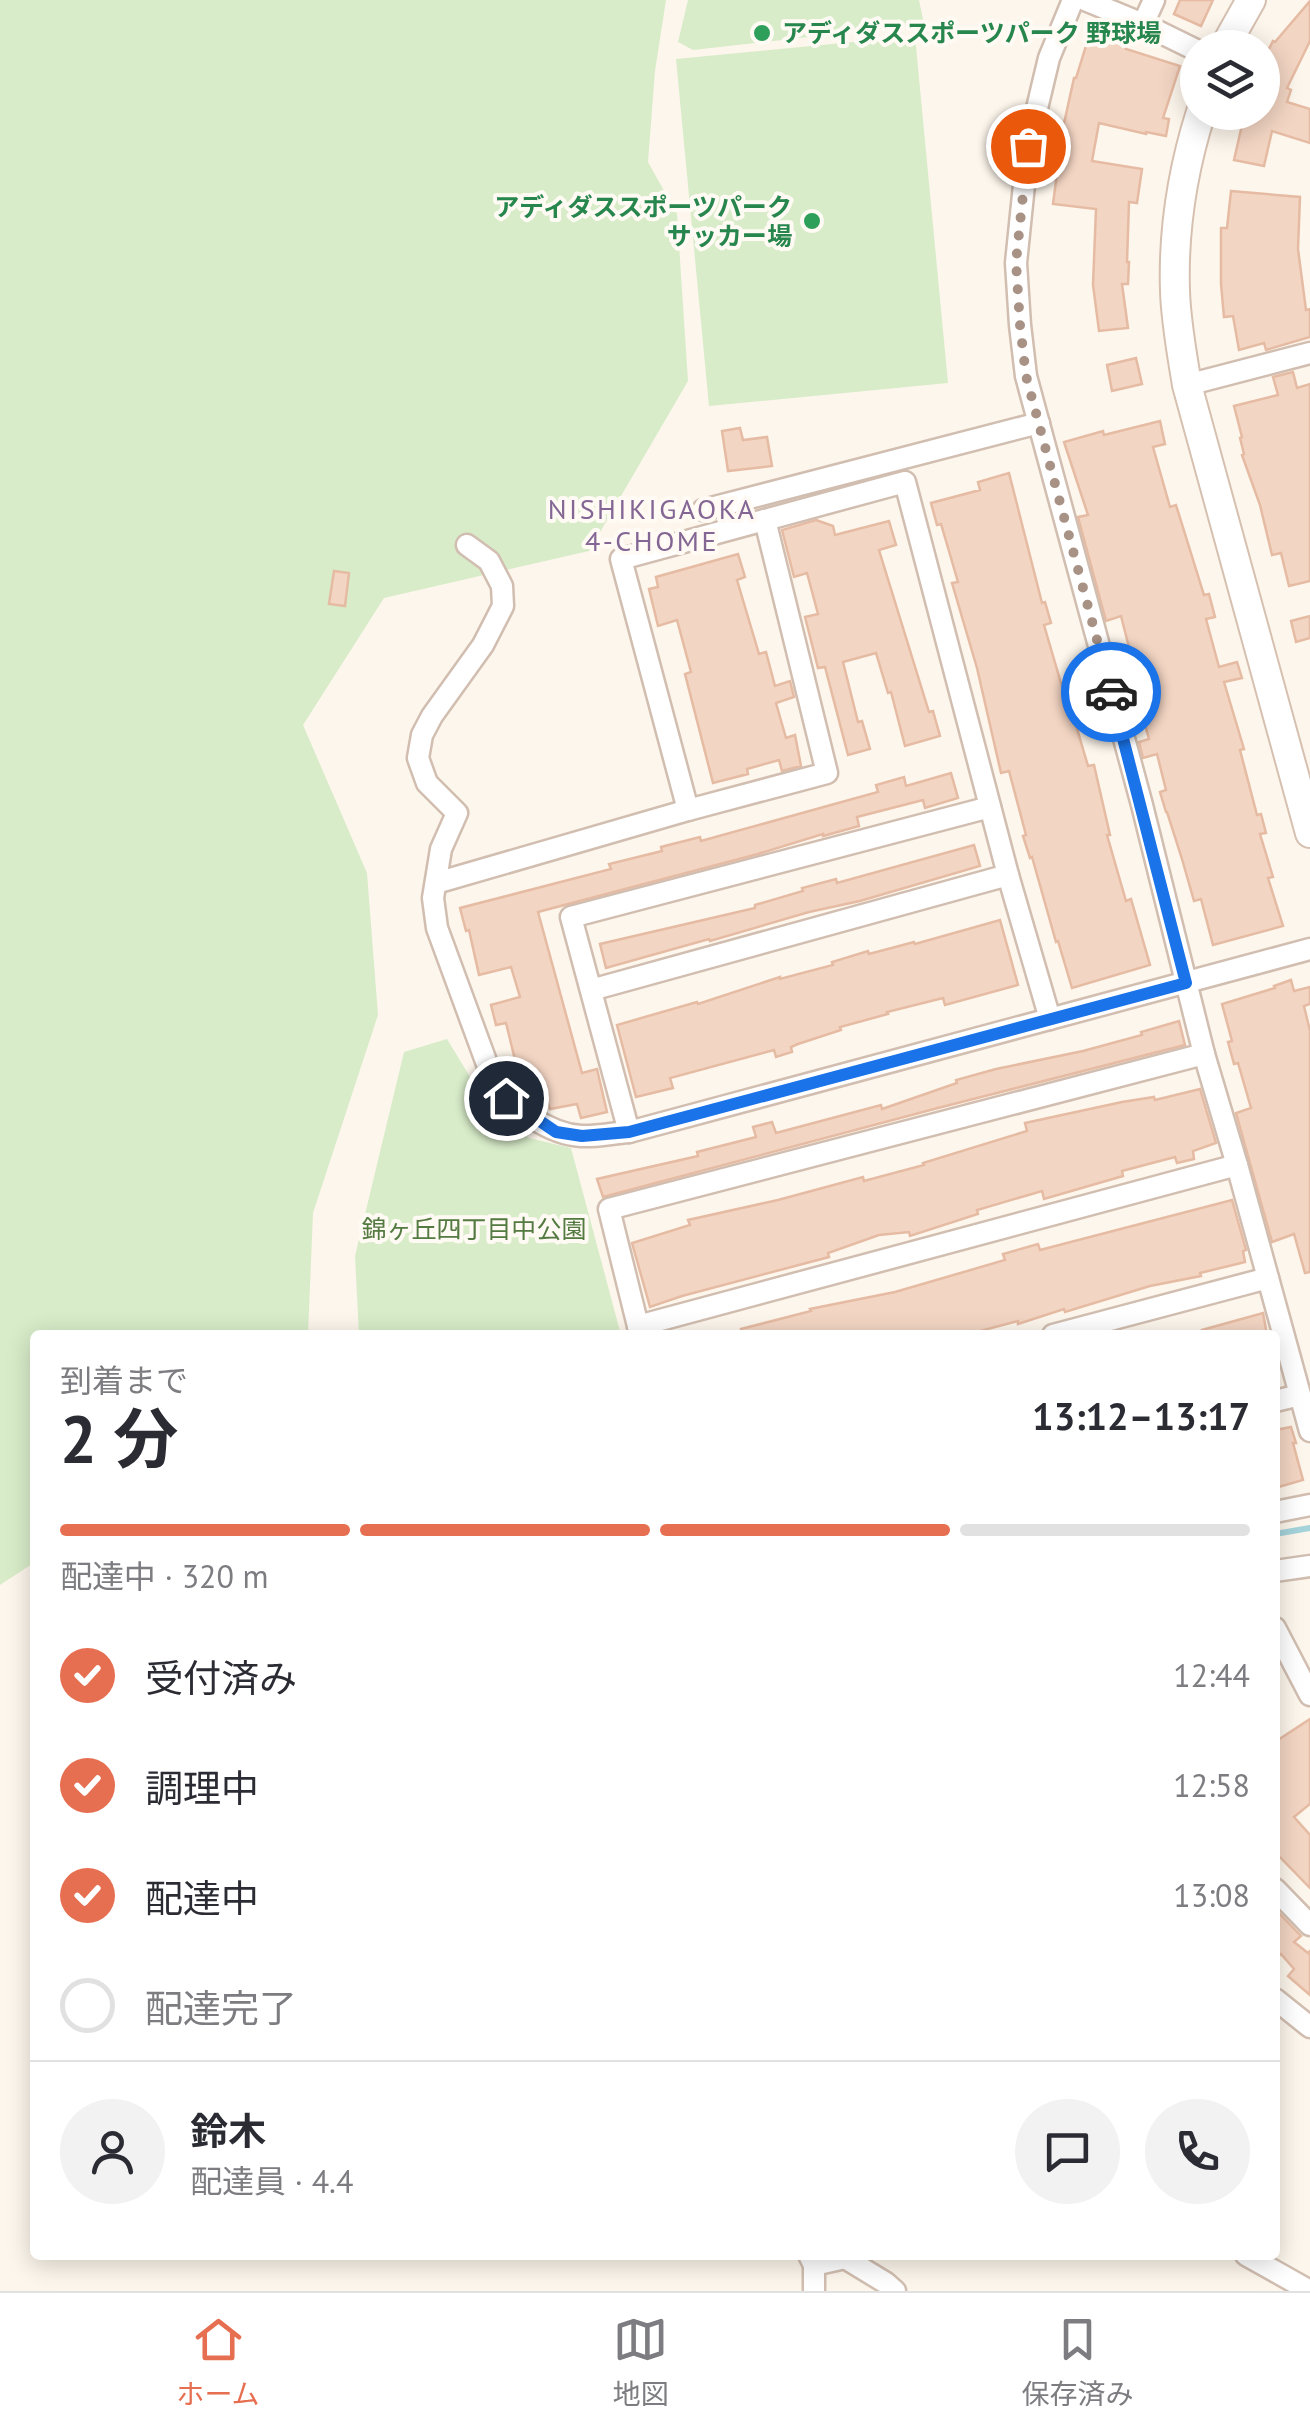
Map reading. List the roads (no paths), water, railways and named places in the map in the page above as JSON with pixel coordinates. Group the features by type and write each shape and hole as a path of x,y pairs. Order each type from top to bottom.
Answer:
{"street":[{"path":"1072,0 1049,58 1028,146 1016,262 1026,376 1142,805 1204,1054 1310,1431"},
{"path":"1085,0 1180,42"},
{"path":"1143,24 1154,0"},
{"path":"1234,30 1251,0"},
{"path":"1196,130 1177,228 1175,291 1187,385 1310,833"},
{"path":"1187,385 1310,354"},
{"path":"703,510 1038,423"},
{"path":"688,810 621,559 905,482 1050,1019"},
{"path":"436,883 828,773 765,520"},
{"path":"467,546 489,562 502,586 503,606 483,645 422,735 418,758 427,783 457,812 441,848 433,898 437,928 494,1083 506,1098 556,1132 582,1136 629,1132 1310,949"},
{"path":"629,1132 571,917 990,807"},
{"path":"591,990 1008,874"},
{"path":"639,1330 609,1208 1204,1054"},
{"path":"643,1330 1237,1165"},
{"path":"1072,1330 1268,1278"},
{"path":"1280,1400 1300,1395"},
{"path":"1280,1511 1310,1505"},
{"path":"1280,1570 1310,1566"},
{"path":"1280,1639 1310,1695"},
{"path":"1286,1652 1310,1648"},
{"path":"1280,1894 1310,1925"},
{"path":"1280,2004 1310,2027"},
{"path":"812,2260 814,2291"},
{"path":"849,2260 894,2291"},
{"path":"1255,2260 1310,2291"}],"waterway":[{"path":"1280,1533 1310,1528"}],"place":[{"name":"アディダススポーツパーク 野球場","path":"762,33"},
{"name":"アディダススポーツパーク サッカー場","path":"812,221"}],"district":[{"name":"NISHIKIGAOKA 4-CHOME","path":"652,525"}],"park label":[{"name":"錦ヶ丘四丁目中公園","path":"474,1229"}]}
